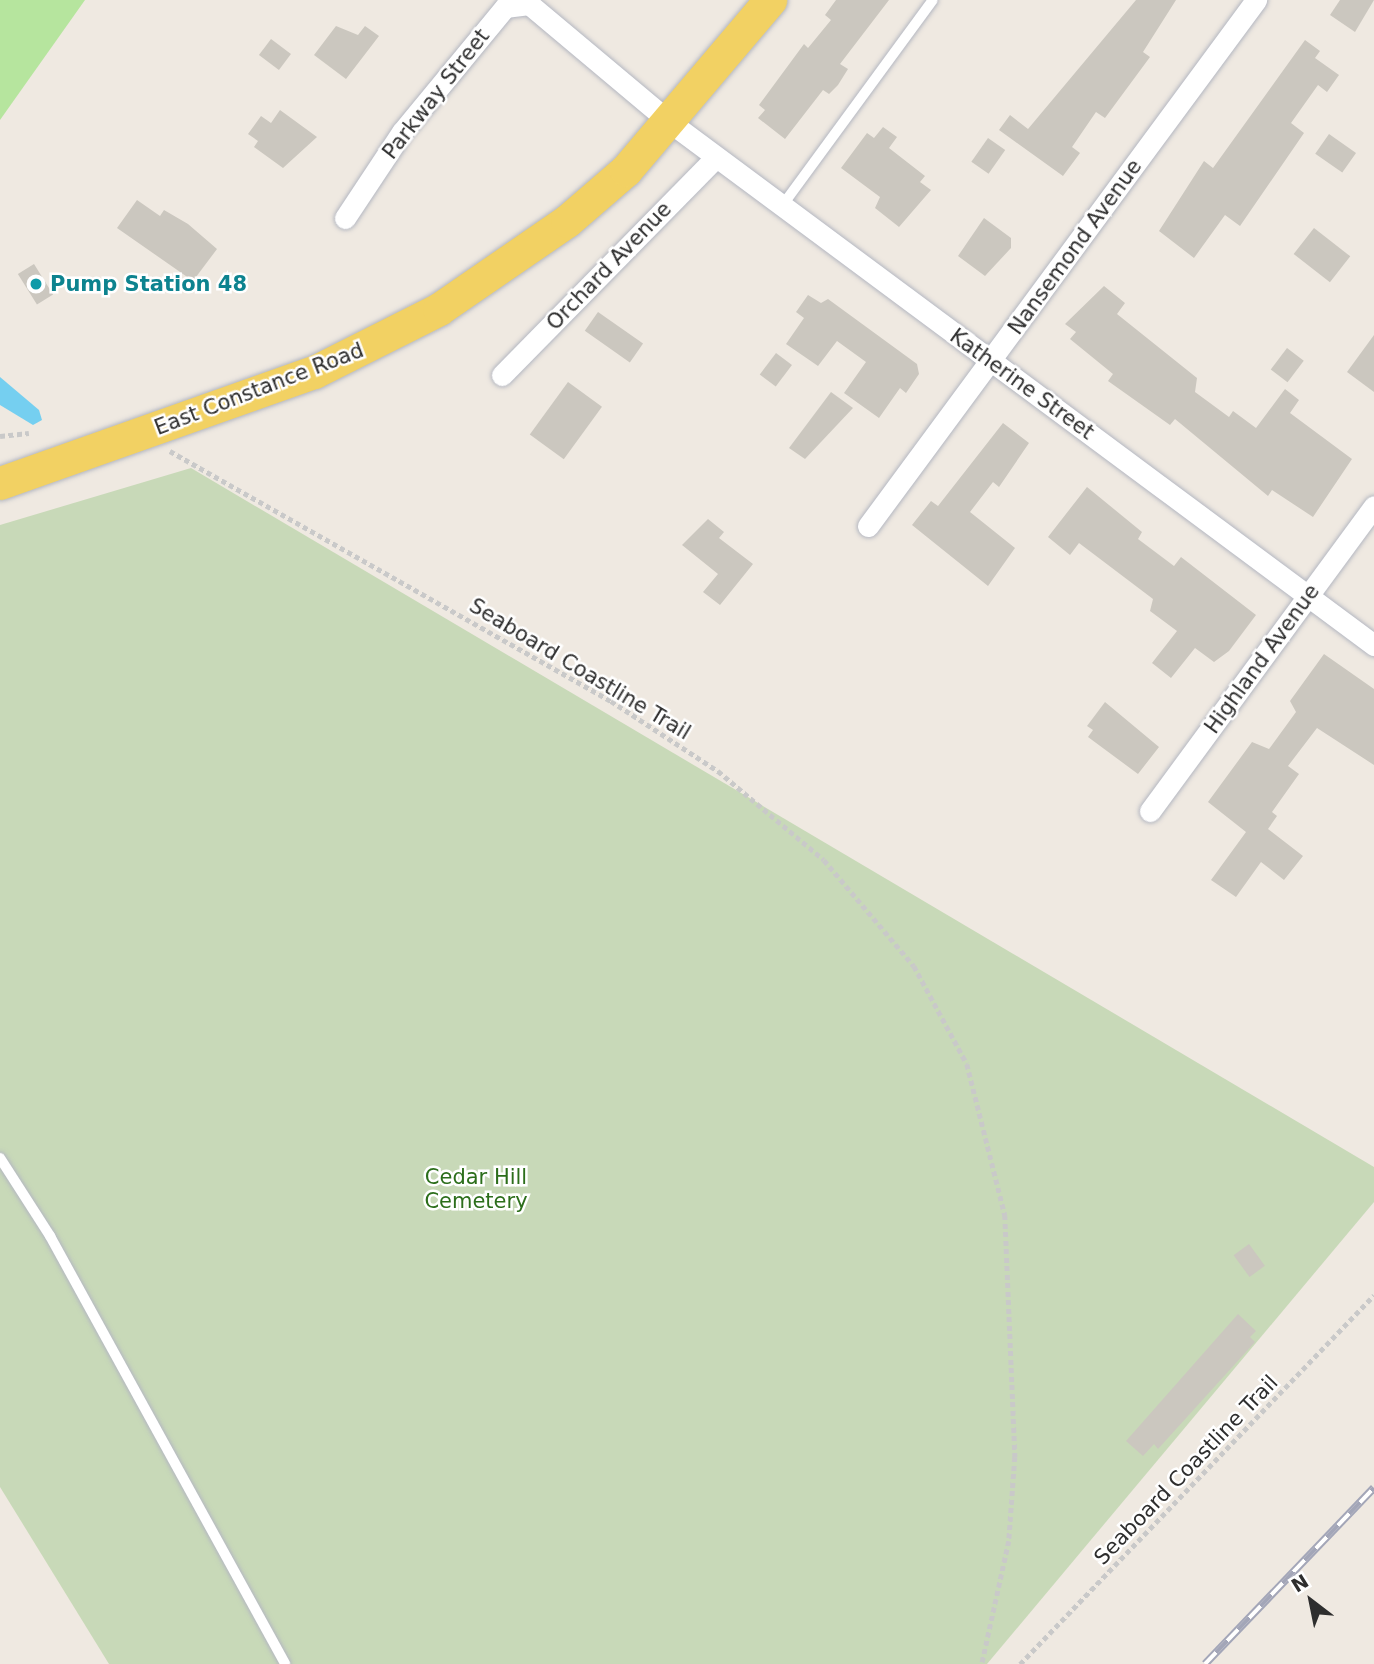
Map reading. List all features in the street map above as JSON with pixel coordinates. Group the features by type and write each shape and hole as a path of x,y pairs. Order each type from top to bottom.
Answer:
{"main road":[{"name":"East Constance Road","path":"0,483 314,372 439,309 567,221 671,123 770,0"}],"street":[{"name":"Nansemond Avenue","path":"868,527 1256,0"},
{"name":"Parkway Street","path":"345,218 443,79 505,7 517,2 554,22 671,123"},
{"name":"Katherine Street","path":"671,123 1374,645"},
{"name":"Orchard Avenue","path":"502,375 716,157"},
{"name":"Highland Avenue","path":"1150,811 1374,506"}],"lane":[{"path":"782,206 933,0"},
{"path":"0,1158 50,1236 285,1664"}],"path":[{"path":"0,436 29,433"},
{"name":"Seaboard Coastline Trail","path":"142,435 611,701 718,771 824,860 914,966 967,1064 1005,1215 1015,1457 1009,1541 982,1664"},
{"name":"Seaboard Coastline Trail","path":"1020,1664 1374,1296"}],"green space":[{"path":"0,0 85,0 0,120"},
{"name":"Cedar Hill Cemetery","path":"191,468 1374,1167 1374,1202 987,1664 109,1664 0,1487 0,525"}],"water":[{"path":"0,377 39,410 42,420 33,425 0,405"}],"building":[{"path":"836,0 889,0 840,64 848,69 838,85 829,94 823,90 785,139 758,118 765,110 759,105 804,44 808,48 831,20 825,15"},
{"path":"1136,0 1176,0 1143,52 1150,57 1105,118 1096,112 1072,147 1080,153 1063,176 999,130 1010,115 1028,129"},
{"path":"1340,0 1374,0 1355,32 1330,15"},
{"path":"336,26 358,35 365,26 379,36 346,79 314,55"},
{"path":"271,39 291,54 279,70 259,55"},
{"path":"1305,40 1320,51 1315,58 1339,75 1327,92 1318,85 1291,123 1304,133 1240,226 1225,215 1194,258 1159,231 1204,161 1213,168"},
{"path":"280,110 317,137 283,168 254,147 258,141 248,134 261,116 271,123"},
{"path":"883,127 897,137 889,148 925,176 920,182 931,190 899,227 875,208 880,197 841,168 867,133 874,138"},
{"path":"1329,134 1356,153 1342,173 1315,154"},
{"path":"988,138 1005,150 989,174 971,162"},
{"path":"137,200 160,216 164,210 188,224 217,249 193,281 117,228"},
{"path":"984,218 1011,238 1011,248 985,276 958,256"},
{"path":"1314,228 1350,256 1330,282 1294,254"},
{"name":"Pump Station 48","path":"34,264 53,295 37,305 18,274"},
{"path":"1104,286 1125,303 1117,314 1197,378 1195,392 1229,417 1233,411 1256,428 1285,389 1299,400 1290,413 1352,459 1313,517 1272,490 1268,496 1175,419 1170,425 1108,381 1113,374 1070,339 1076,332 1065,324"},
{"path":"808,295 821,303 828,299 917,364 919,374 906,393 900,388 879,418 844,393 866,362 837,341 818,366 786,344 804,318 796,312"},
{"path":"598,312 643,344 630,362 585,331"},
{"path":"1374,335 1374,392 1347,372"},
{"path":"1287,348 1304,361 1288,382 1271,370"},
{"path":"776,353 792,365 776,387 760,375"},
{"path":"568,382 602,407 564,459 530,435"},
{"path":"831,392 853,408 805,459 789,448"},
{"path":"1003,423 1029,443 999,487 993,482 970,512 1015,548 988,586 912,525 931,501 938,506"},
{"path":"1087,487 1142,532 1138,539 1174,566 1181,557 1256,615 1229,651 1214,662 1195,648 1171,678 1152,663 1177,631 1150,611 1153,599 1079,543 1070,555 1048,537"},
{"path":"708,519 724,532 719,538 753,564 720,605 703,592 718,574 682,545"},
{"path":"1324,654 1374,689 1374,765 1317,728 1288,766 1299,774 1272,812 1277,816 1268,829 1303,856 1284,880 1261,862 1236,897 1211,880 1246,832 1208,802 1252,742 1269,749 1296,712 1290,701"},
{"path":"1105,702 1159,747 1138,774 1088,737 1093,730 1087,726"},
{"path":"1249,1244 1265,1266 1249,1277 1234,1255"},
{"path":"1238,1314 1256,1331 1250,1337 1255,1342 1158,1449 1154,1444 1143,1456 1126,1441"}],"railway":[{"path":"1205,1664 1374,1488"}],"place":[{"name":"Pump Station 48","path":"36,284"}]}
